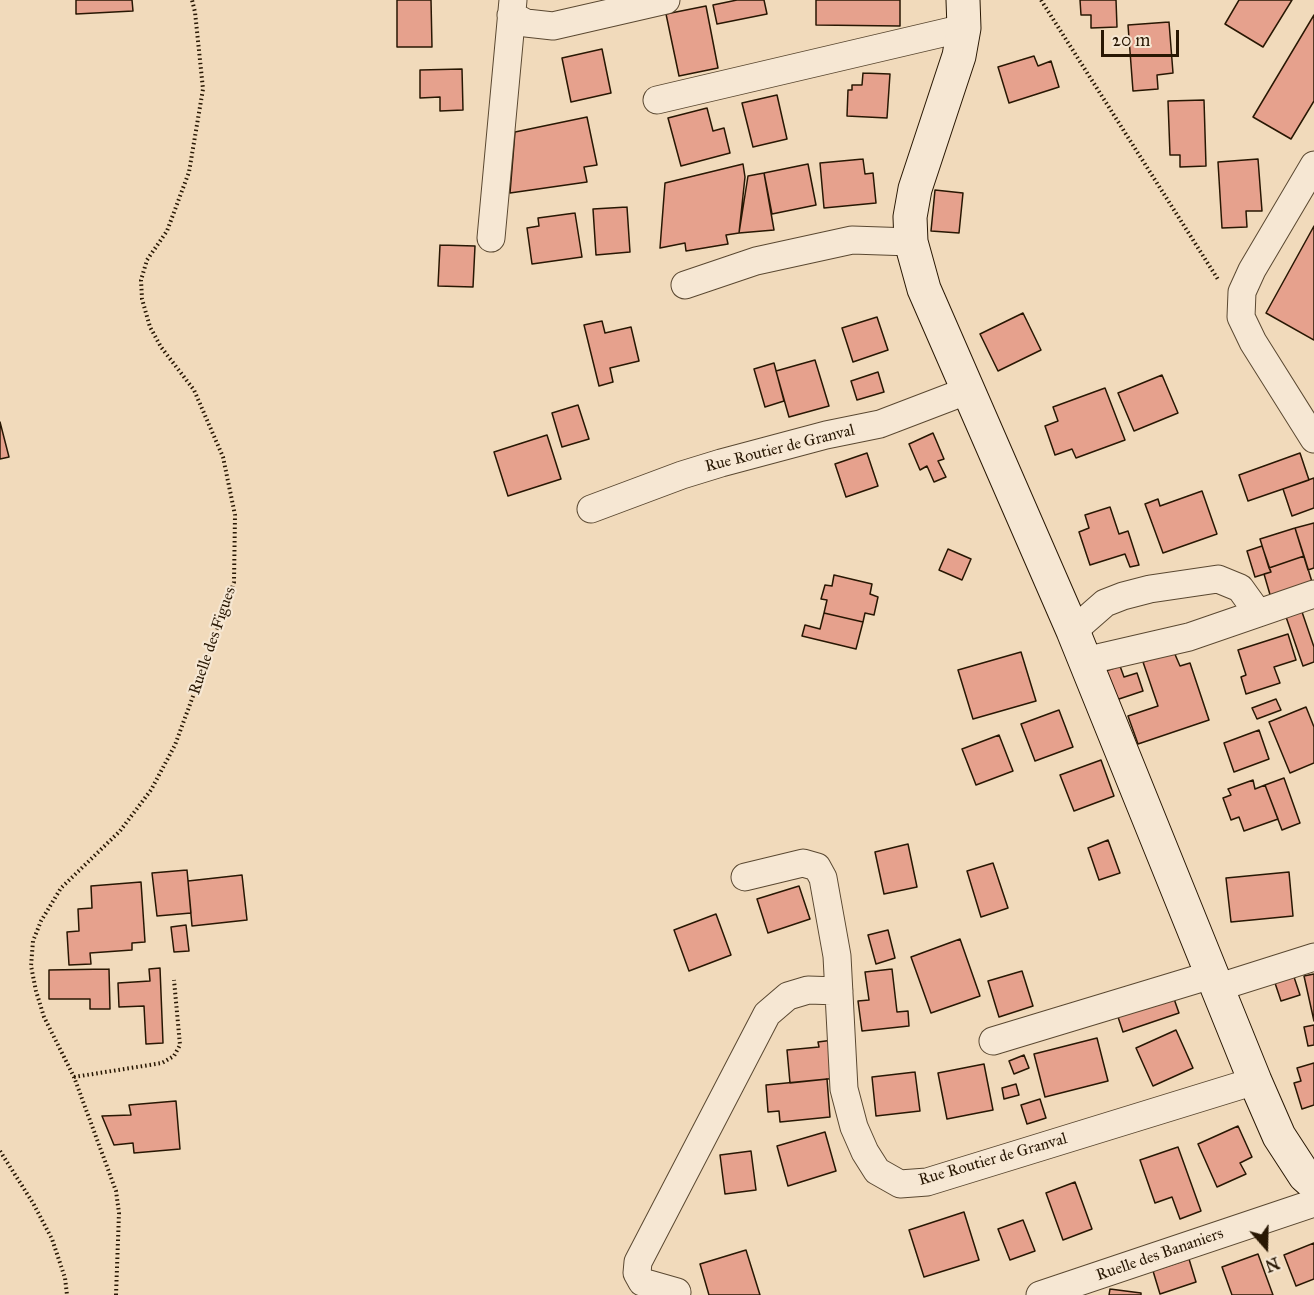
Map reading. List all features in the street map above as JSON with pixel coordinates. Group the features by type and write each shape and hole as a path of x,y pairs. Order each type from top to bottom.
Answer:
{"street":[{"path":"512,8 526,23 553,26 666,0"},
{"path":"491,238 512,8"},
{"path":"657,100 964,14 959,56 915,189 910,217 912,242 924,289 1079,646 1255,1081 1279,1136 1305,1176 1314,1184"},
{"path":"1314,165 1252,270 1242,292 1241,317 1252,342 1314,439"},
{"path":"685,285 756,261 852,240 912,242"},
{"name":"Rue Routier de Granval","path":"591,509 682,475 722,463 826,435 880,424 969,390"},
{"path":"1079,646 1105,603 1150,589 1218,579 1240,588 1258,613"},
{"path":"1079,646 1189,637 1314,594"},
{"name":"Rue Routier de Granval","path":"745,877 803,863 817,867 823,879 837,956 844,1089 854,1127 865,1152 878,1171 900,1184 927,1182 1255,1081"},
{"path":"993,1041 1214,981 1314,957"},
{"path":"677,1292 642,1282 637,1274 638,1262 768,1014 788,996 808,990 839,991"},
{"name":"Ruelle des Bananiers","path":"1040,1295 1314,1203"}],"path":[{"name":"Ruelle des Figues","path":"116,1295 119,1213 116,1191 74,1077 44,1017 31,966 33,941 41,921 61,888 120,831 151,790 175,745 234,582 235,515 223,457 194,390 161,347 150,327 142,299 141,280 147,260 167,231 189,172 203,89 192,0"},
{"path":"1041,0 1241,317"},
{"path":"74,1077 162,1063 174,1056 180,1045 174,980"},
{"path":"0,1151 33,1203 52,1239 68,1295"}],"building":[{"path":"76,0 132,0 133,11 76,14"},
{"path":"397,0 431,0 432,47 397,47"},
{"path":"737,0 764,0 767,14 717,24 713,5"},
{"path":"816,0 900,0 900,26 816,25"},
{"path":"1080,0 1116,0 1117,27 1091,28 1091,15 1081,15"},
{"path":"1239,0 1292,0 1263,47 1225,24"},
{"path":"706,6 718,68 679,76 666,14"},
{"path":"1314,15 1314,101 1291,139 1253,117"},
{"path":"1169,22 1173,73 1157,75 1158,89 1133,91 1128,25"},
{"path":"602,49 611,93 571,102 562,58"},
{"path":"1034,56 1038,66 1051,61 1059,87 1009,103 998,67"},
{"path":"462,69 463,110 440,111 440,97 420,98 420,70"},
{"path":"863,73 890,74 887,118 847,116 848,90 852,90 852,85 862,85"},
{"path":"777,95 787,139 753,147 742,103"},
{"path":"1204,100 1206,166 1180,167 1180,155 1170,155 1168,101"},
{"path":"707,108 713,131 724,128 730,153 681,166 668,118"},
{"path":"587,117 597,165 584,167 587,182 510,193 515,132"},
{"path":"863,159 865,174 873,173 876,203 824,208 820,163"},
{"path":"1258,159 1262,211 1246,211 1247,227 1222,228 1218,162"},
{"path":"743,164 745,177 739,233 726,235 728,244 686,251 685,243 660,248 665,183"},
{"path":"808,164 816,205 772,214 764,173"},
{"path":"764,173 774,230 739,233 748,176"},
{"path":"935,190 963,193 959,233 931,231"},
{"path":"627,207 630,252 596,255 593,209"},
{"path":"575,213 582,257 532,264 527,228 539,226 538,218"},
{"path":"1314,226 1314,340 1266,313"},
{"path":"440,245 475,246 473,287 438,286"},
{"path":"1023,313 1041,350 998,371 980,334"},
{"path":"877,317 888,350 853,362 842,328"},
{"path":"602,321 605,333 631,327 639,361 610,368 613,382 599,386 584,325"},
{"path":"815,360 829,406 789,417 776,371"},
{"path":"774,363 784,401 765,407 754,369"},
{"path":"878,372 884,392 857,400 851,381"},
{"path":"1162,375 1178,413 1134,431 1118,393"},
{"path":"1105,388 1125,440 1076,458 1072,449 1055,455 1045,426 1058,421 1053,407"},
{"path":"578,405 589,439 562,447 552,413"},
{"path":"0,422 9,457 0,459"},
{"path":"933,433 944,459 938,461 946,477 934,482 927,466 920,470 909,444"},
{"path":"547,435 561,479 508,496 494,452"},
{"path":"867,453 878,486 846,497 835,464"},
{"path":"1300,453 1309,480 1248,501 1239,475"},
{"path":"1314,478 1314,508 1292,516 1283,489"},
{"path":"1202,491 1217,534 1163,553 1145,504 1158,499 1160,506"},
{"path":"1110,507 1119,534 1128,531 1139,565 1130,567 1125,554 1090,565 1079,532 1089,528 1085,515"},
{"path":"1314,523 1314,568 1308,570 1295,528"},
{"path":"1295,528 1304,556 1269,568 1260,539"},
{"path":"1262,546 1271,572 1255,577 1247,551"},
{"path":"948,549 971,559 962,580 939,570"},
{"path":"1304,556 1313,585 1271,598 1264,574 1271,572 1269,568"},
{"path":"834,575 872,584 870,594 878,597 874,615 865,613 863,622 824,613 827,600 821,599 825,585 832,586"},
{"path":"1301,609 1314,647 1314,662 1303,666 1285,614"},
{"path":"824,613 863,622 856,649 802,636 805,625 820,629"},
{"path":"1288,634 1296,660 1274,667 1280,683 1246,694 1241,677 1246,675 1238,650"},
{"path":"1021,652 1036,701 973,719 958,670"},
{"path":"1174,652 1180,666 1190,663 1209,720 1138,744 1128,716 1158,706 1143,662"},
{"path":"1120,666 1124,677 1137,673 1143,691 1116,700 1106,671"},
{"path":"1276,699 1281,710 1257,719 1252,708"},
{"path":"1306,707 1314,727 1314,763 1290,773 1269,722"},
{"path":"1059,710 1073,747 1035,761 1021,724"},
{"path":"1259,730 1269,759 1234,772 1224,743"},
{"path":"999,735 1013,771 976,785 962,749"},
{"path":"1101,760 1114,796 1074,811 1060,775"},
{"path":"1284,778 1300,823 1282,830 1265,785"},
{"path":"1253,780 1255,789 1265,785 1278,819 1244,831 1239,817 1231,820 1223,798 1231,795 1228,789"},
{"path":"1108,840 1120,873 1099,880 1088,848"},
{"path":"908,844 917,887 884,894 875,852"},
{"path":"993,863 1008,908 981,917 967,871"},
{"path":"187,870 191,913 157,916 152,873"},
{"path":"1289,872 1293,916 1231,922 1226,878"},
{"path":"242,875 247,920 192,926 188,881"},
{"path":"141,882 145,942 132,943 132,950 90,953 91,964 69,965 67,932 79,931 78,909 92,908 91,886"},
{"path":"799,886 810,919 768,933 757,899"},
{"path":"716,914 731,955 689,971 674,930"},
{"path":"186,925 189,951 174,952 171,927"},
{"path":"888,930 895,958 876,964 868,935"},
{"path":"960,939 980,996 931,1013 911,957"},
{"path":"160,968 163,1043 146,1044 144,1006 119,1007 118,983 150,981 149,969"},
{"path":"109,969 110,1009 90,1009 90,999 49,999 49,970"},
{"path":"892,969 897,1012 908,1011 909,1026 862,1031 858,1001 869,1000 865,972"},
{"path":"1022,971 1033,1006 999,1017 988,981"},
{"path":"1293,974 1300,995 1281,1001 1274,980"},
{"path":"1314,974 1314,1021 1304,976"},
{"path":"1173,996 1179,1013 1123,1032 1117,1014"},
{"path":"1314,1025 1314,1045 1308,1046 1304,1027"},
{"path":"1176,1030 1193,1068 1153,1086 1136,1048"},
{"path":"1097,1038 1108,1081 1045,1097 1034,1054"},
{"path":"833,1040 837,1078 790,1083 787,1050 819,1047 818,1042"},
{"path":"1024,1055 1029,1068 1014,1074 1009,1061"},
{"path":"1314,1063 1314,1105 1302,1109 1294,1083 1301,1081 1297,1068"},
{"path":"984,1064 993,1110 947,1119 938,1073"},
{"path":"915,1072 920,1111 876,1116 872,1077"},
{"path":"827,1079 830,1117 780,1122 779,1111 768,1112 766,1085"},
{"path":"1016,1084 1019,1095 1004,1099 1002,1088"},
{"path":"1040,1099 1046,1118 1027,1124 1021,1105"},
{"path":"176,1101 180,1149 134,1153 133,1143 114,1145 102,1116 131,1115 129,1105"},
{"path":"1238,1126 1252,1157 1240,1163 1246,1174 1217,1187 1198,1144"},
{"path":"825,1132 836,1171 788,1186 777,1146"},
{"path":"1178,1147 1201,1211 1180,1219 1172,1197 1155,1203 1140,1160"},
{"path":"751,1151 756,1190 725,1194 720,1155"},
{"path":"1075,1182 1092,1229 1063,1240 1046,1193"},
{"path":"964,1212 979,1260 924,1277 909,1230"},
{"path":"1023,1220 1035,1251 1010,1260 998,1229"},
{"path":"1314,1243 1314,1279 1296,1286 1284,1255"},
{"path":"746,1250 760,1295 709,1295 700,1264"},
{"path":"1258,1254 1273,1295 1232,1295 1222,1267"},
{"path":"1189,1259 1196,1282 1160,1294 1153,1271"},
{"path":"1110,1289 1141,1293 1141,1295 1109,1295"}]}
